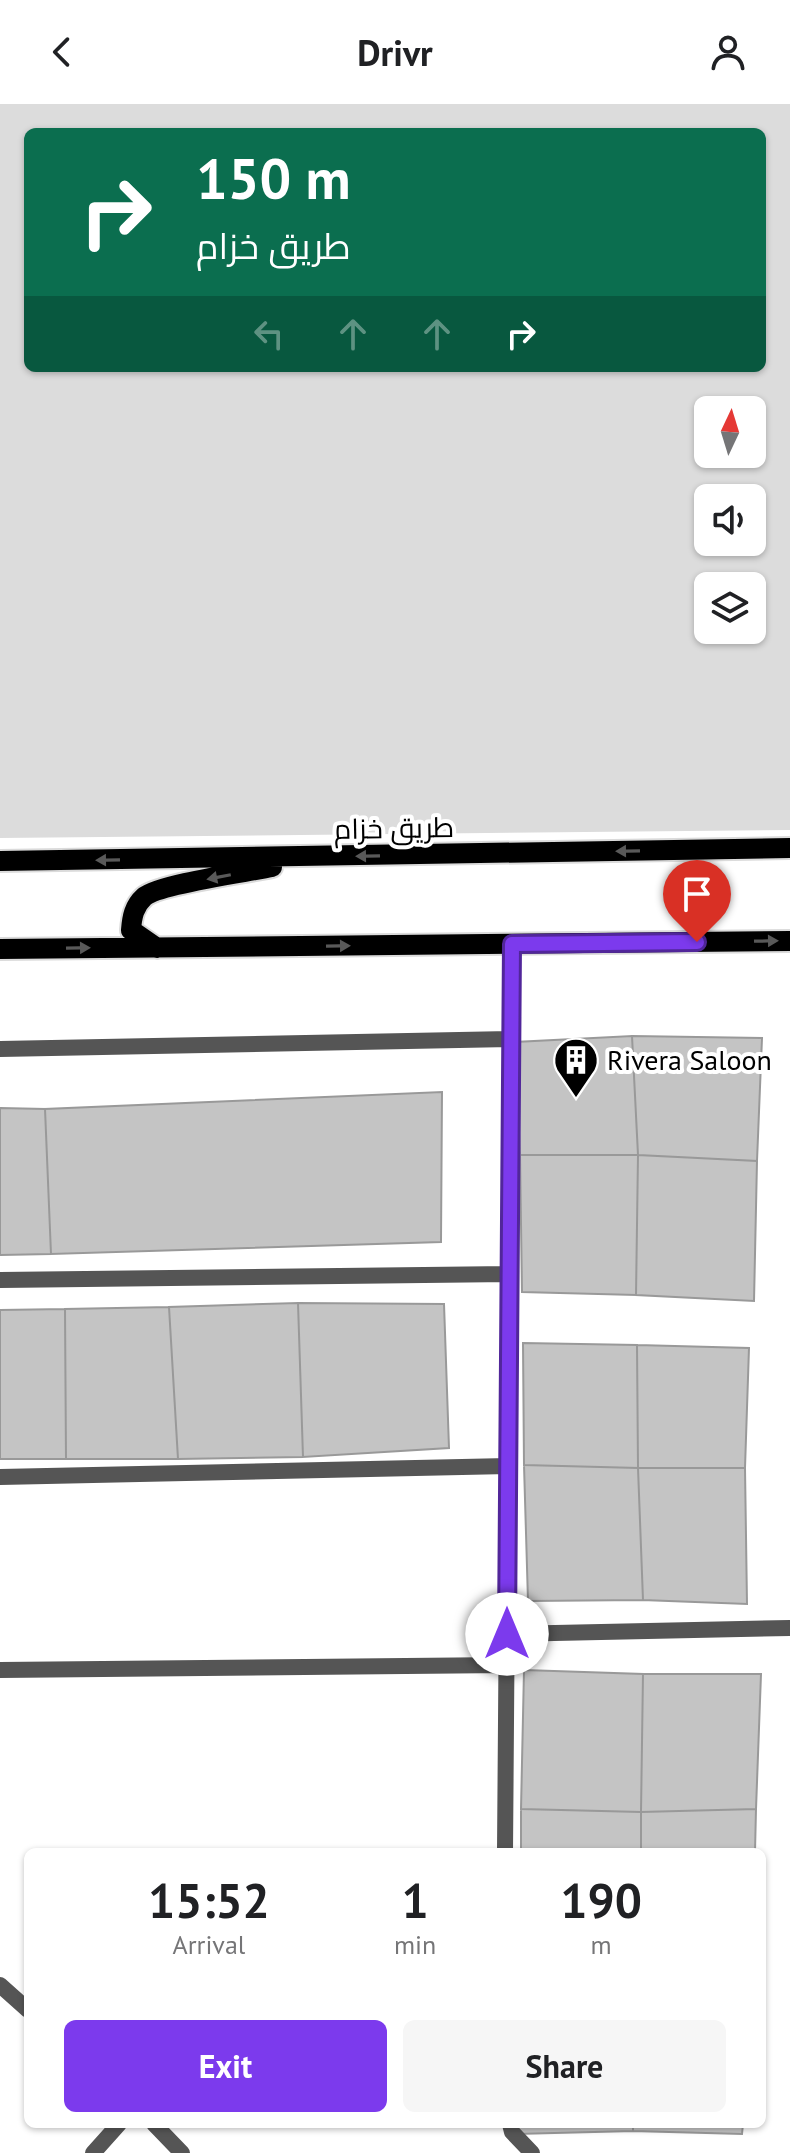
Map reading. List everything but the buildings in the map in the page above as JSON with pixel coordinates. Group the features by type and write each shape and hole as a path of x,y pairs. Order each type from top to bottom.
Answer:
{"main road":[{"name":"طريق خزام","path":"0,861 790,848"},
{"path":"157,948 131,930 132,914 146,894 177,885 323,857"},
{"path":"0,949 790,941"}],"street":[{"path":"505,1848 512,944"},
{"path":"0,1049 511,1039"},
{"path":"0,1280 509,1274"},
{"path":"0,1477 508,1466"},
{"path":"507,1634 790,1628"},
{"path":"0,1670 506,1665"},
{"path":"0,1985 24,2006"},
{"path":"93,2153 115,2128"},
{"path":"158,2128 182,2153"},
{"path":"511,2128 532,2153"}],"shaded area":[{"path":"0,104 790,104 790,830 0,838"}],"place":[{"name":"Rivera Saloon","path":"576,1099"}],"route":[{"path":"507,1634 512,944 697,942"}]}
